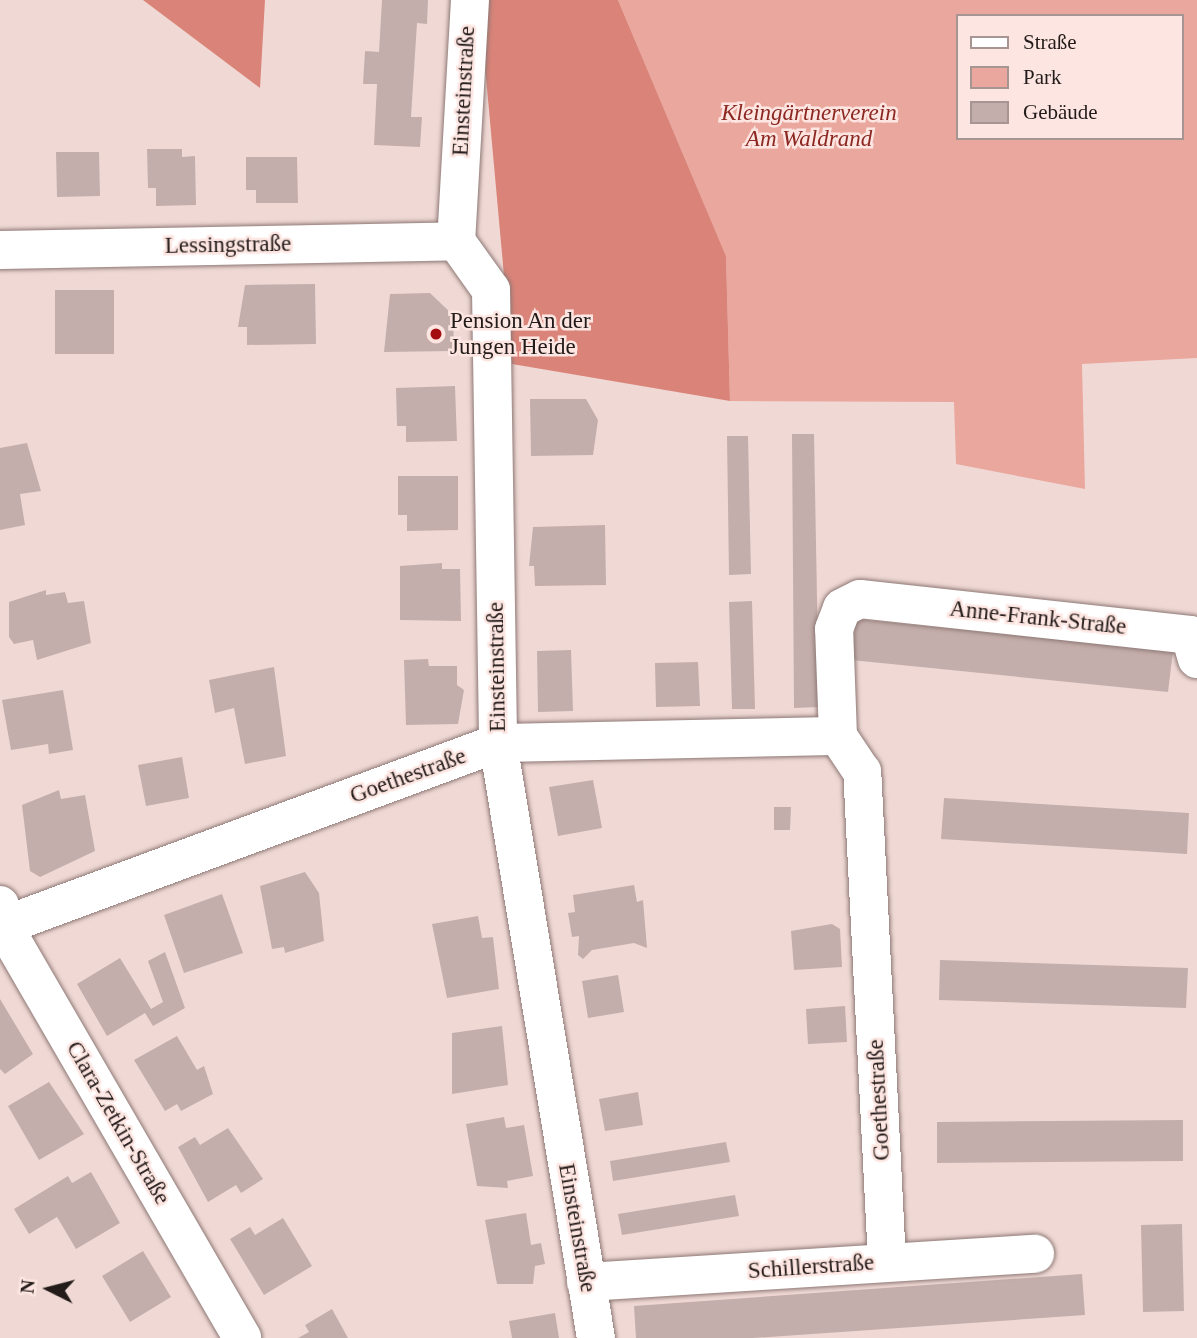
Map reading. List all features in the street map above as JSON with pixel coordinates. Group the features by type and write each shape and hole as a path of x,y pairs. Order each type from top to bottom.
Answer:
{"street":[{"name":"Einsteinstraße","path":"470,0 456,241 491,290 498,743 596,1338"},
{"name":"Lessingstraße","path":"0,250 456,241"},
{"name":"Anne-Frank-Straße","path":"838,736 834,629 842,608 860,599 1190,635 1197,659"},
{"name":"Goethestraße","path":"1,919 498,743 838,736 862,772 887,1261"},
{"name":"Clara-Zetkin-Straße","path":"1,919 242,1338"},
{"name":"Schillerstraße","path":"586,1282 887,1261 1035,1254"}],"green space":[{"name":"Kleingärtnerverein Am Waldrand","path":"618,0 1197,0 1197,358 1082,364 1085,489 956,464 954,402 730,401 726,256"}],"shaded area":[{"path":"143,0 265,0 260,88"},
{"path":"479,0 618,0 726,256 730,401 512,364"}],"building":[{"path":"382,0 428,0 427,24 417,23 411,117 422,117 420,147 374,145 377,84 363,84 365,51 379,52"},
{"path":"147,149 182,149 182,157 195,156 196,205 156,206 156,188 148,188"},
{"path":"56,152 99,152 100,196 57,197"},
{"path":"246,157 297,157 298,203 256,203 256,190 246,190"},
{"path":"315,284 316,344 247,345 247,327 238,327 245,285"},
{"path":"55,290 114,290 114,354 55,354"},
{"path":"430,293 453,315 454,351 384,352 390,294"},
{"path":"455,386 457,441 406,442 406,426 397,426 396,388"},
{"path":"530,399 586,399 598,420 593,455 531,456"},
{"path":"792,434 814,434 819,707 794,708"},
{"path":"727,436 748,436 751,574 729,575"},
{"path":"27,443 41,491 20,494 25,525 0,530 0,448"},
{"path":"398,476 458,476 458,530 407,531 407,515 398,515"},
{"path":"605,525 606,585 535,586 534,566 529,566 533,527"},
{"path":"442,563 442,569 460,569 461,621 400,620 400,566"},
{"path":"46,590 46,595 65,592 68,603 84,601 91,643 37,660 33,640 14,644 9,637 9,602"},
{"path":"752,601 755,709 732,709 729,602"},
{"path":"856,619 1173,651 1168,692 851,660"},
{"path":"571,650 573,711 538,712 537,651"},
{"path":"428,659 429,666 457,666 457,685 464,690 458,724 406,725 404,660"},
{"path":"698,662 700,706 656,707 655,663"},
{"path":"274,667 286,756 245,764 234,708 215,713 209,680"},
{"path":"63,690 73,750 49,754 48,744 11,750 2,700"},
{"path":"182,757 189,798 146,806 138,765"},
{"path":"593,780 602,828 558,836 549,787"},
{"path":"59,790 61,799 85,795 95,851 40,877 30,871 22,805"},
{"path":"944,798 1189,813 1187,854 941,839"},
{"path":"774,807 791,807 790,830 774,830"},
{"path":"305,872 319,893 324,941 285,953 284,947 272,949 260,886"},
{"path":"634,885 637,902 643,900 647,948 634,943 592,950 583,959 578,955 579,936 572,937 568,913 575,912 573,895"},
{"path":"222,894 243,953 184,973 164,915"},
{"path":"478,916 482,938 493,937 499,989 447,998 432,924"},
{"path":"832,924 840,929 842,967 794,970 791,931"},
{"path":"165,952 185,1008 153,1026 145,1013 107,1036 77,984 120,958 151,1009 163,1002 148,961"},
{"path":"940,960 1188,968 1186,1008 939,1000"},
{"path":"618,975 624,1012 588,1018 582,981"},
{"path":"0,999 33,1054 5,1074 0,1069"},
{"path":"845,1006 847,1042 808,1044 806,1009"},
{"path":"502,1026 508,1085 452,1094 452,1033"},
{"path":"177,1036 197,1070 204,1066 213,1094 181,1111 177,1104 165,1111 134,1060"},
{"path":"49,1082 84,1134 39,1160 8,1106"},
{"path":"638,1092 643,1125 605,1131 599,1099"},
{"path":"504,1117 506,1128 524,1125 533,1176 507,1181 508,1188 477,1186 466,1124"},
{"path":"1183,1120 1183,1161 937,1163 937,1122"},
{"path":"228,1128 263,1179 241,1193 236,1185 208,1202 178,1147 195,1137 200,1145"},
{"path":"726,1142 730,1162 613,1181 610,1161"},
{"path":"91,1172 120,1223 76,1249 57,1217 29,1234 14,1209 68,1176 72,1183"},
{"path":"735,1195 739,1216 622,1235 618,1214"},
{"path":"526,1213 531,1245 541,1243 545,1264 535,1266 533,1284 497,1284 485,1220"},
{"path":"283,1218 312,1266 264,1295 230,1239 250,1227 255,1235"},
{"path":"1182,1224 1184,1311 1143,1312 1141,1225"},
{"path":"143,1251 171,1297 130,1322 102,1276"},
{"path":"1082,1274 1085,1315 753,1338 636,1338 634,1306"},
{"path":"332,1309 348,1338 298,1338 309,1332 305,1325"},
{"path":"555,1313 559,1338 512,1338 509,1321"}],"place":[{"name":"Pension An der Jungen Heide","path":"436,334"}]}
